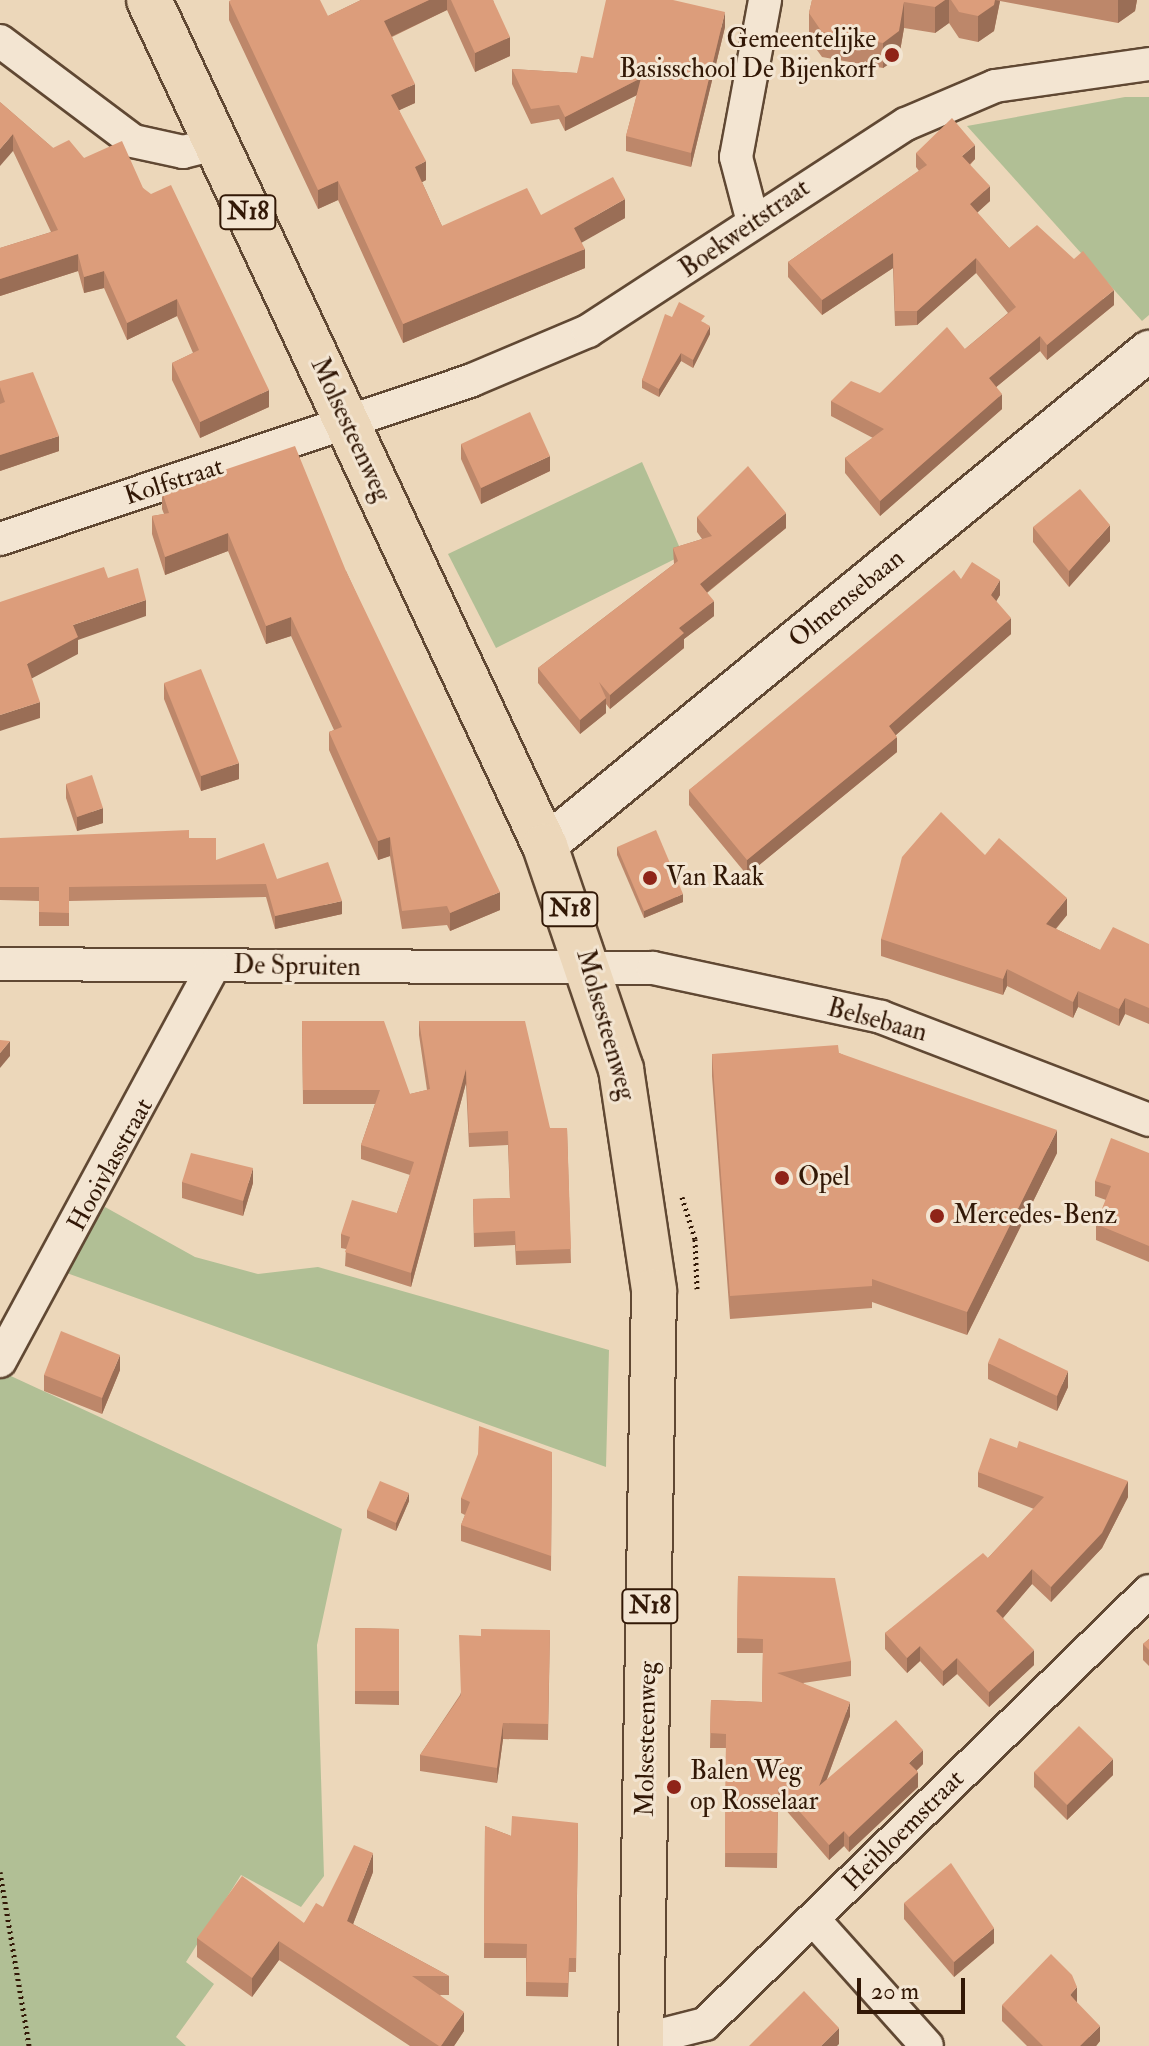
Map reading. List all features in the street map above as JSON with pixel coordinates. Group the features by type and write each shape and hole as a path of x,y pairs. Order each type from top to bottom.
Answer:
{"main road":[{"name":"Molsesteenweg","path":"149,0 545,846 594,971 621,1069 654,1291 642,2043"}],"street":[{"path":"753,222 736,157 765,0"},
{"path":"0,41 133,141 183,152 216,144"},
{"name":"Boekweitstraat","path":"347,424 588,331 906,124 995,86 1149,64"},
{"name":"Olmensebaan","path":"545,846 1149,351"},
{"name":"Kolfstraat","path":"0,539 347,424"},
{"name":"De Spruiten","path":"0,964 594,971"},
{"name":"Hooivlasstraat","path":"0,1361 214,966"},
{"name":"Belsebaan","path":"594,971 653,968 881,1017 1149,1120"},
{"name":"Heibloemstraat","path":"642,2043 705,2024 1149,1591"},
{"path":"814,1920 927,2046"}],"path":[{"path":"0,1872 29,2046"}],"green space":[{"path":"1125,97 1149,97 1149,315 1142,321 967,126"},
{"path":"642,462 683,555 496,648 448,554"},
{"path":"105,1207 195,1257 258,1274 318,1267 609,1350 606,1467 64,1272"},
{"path":"0,1371 342,1529 317,1645 324,1876 301,1907 241,1875 186,1962 214,1984 176,2037 186,2046 0,2046"}],"building":[{"path":"231,0 320,0 328,16 361,0 429,0 384,21 415,84 391,95 426,161 415,167 442,226 527,188 541,215 613,177 625,199 574,228 585,249 403,324 338,181 318,190"},
{"path":"451,0 493,0 510,37 475,53"},
{"path":"606,0 673,0 725,12 691,153 626,136 641,78 565,117 559,105 531,109 512,69 577,73 581,56 593,58"},
{"path":"812,0 945,0 935,7 904,2 899,31 883,43 822,32 809,13"},
{"path":"951,0 995,0 994,5 978,16 959,12"},
{"path":"0,102 53,148 69,140 84,158 122,141 143,188 151,194 171,185 269,390 200,422 172,363 199,350 177,299 127,323 104,271 84,277 78,254 0,279 0,248 58,230 13,134 0,149"},
{"path":"952,118 975,145 962,156 990,186 970,204 1009,248 1037,225 1074,259 1083,251 1114,290 1047,345 1040,336 989,378 1002,394 880,501 845,458 884,429 831,401 851,381 880,393 947,327 965,349 1016,307 976,258 917,311 895,311 893,253 822,300 788,262 927,165 916,153"},
{"path":"679,302 705,316 701,321 710,326 693,360 681,353 659,389 642,380 665,314 672,317"},
{"path":"33,372 59,436 0,455 0,404 5,402 0,381"},
{"path":"530,412 550,456 481,488 461,444"},
{"path":"295,446 346,571 500,892 450,913 447,906 402,911 390,837 378,841 329,732 342,727 291,617 266,626 228,533 165,557 152,516 169,513 162,491"},
{"path":"748,466 786,513 700,584 714,601 679,628 684,633 610,695 599,682 606,698 580,720 538,668 678,561 673,548 712,536 697,517"},
{"path":"1080,489 1110,525 1069,571 1033,527"},
{"path":"972,562 1000,580 991,595 1011,618 889,726 897,737 747,860 689,790 954,570 961,579"},
{"path":"104,567 108,578 138,568 146,600 73,625 78,637 27,664 40,702 0,715 0,602"},
{"path":"201,669 239,763 201,776 164,683"},
{"path":"92,775 103,808 77,817 66,784"},
{"path":"941,812 985,855 999,838 1067,898 1046,924 1100,950 1113,927 1149,944 1149,1008 1125,998 1119,1009 1078,991 1073,1002 1007,969 1003,979 881,939 902,857"},
{"path":"189,830 189,838 216,838 216,860 264,843 277,879 328,862 342,901 275,916 266,884 69,887 69,913 39,912 39,887 0,887 0,838"},
{"name":"Van Raak","path":"656,830 683,894 644,911 617,847"},
{"path":"302,1021 384,1021 410,1094 430,1089 419,1021 525,1021 550,1128 567,1128 571,1249 516,1251 515,1231 474,1233 473,1199 510,1198 508,1131 469,1133 466,1069 411,1273 345,1252 350,1237 341,1234 352,1200 397,1213 414,1162 361,1145 380,1090 303,1090"},
{"path":"0,1040 10,1041 0,1053"},
{"path":"838,1045 839,1053 1057,1130 967,1312 872,1279 872,1286 730,1296 712,1054"},
{"path":"1111,1138 1149,1153 1149,1246 1096,1224 1111,1186 1095,1181"},
{"path":"191,1153 253,1168 243,1201 182,1182"},
{"path":"61,1331 120,1355 102,1398 44,1375"},
{"path":"999,1338 1068,1371 1057,1396 988,1363"},
{"path":"479,1426 552,1452 551,1556 461,1525 470,1502 461,1498 478,1454"},
{"path":"990,1438 1017,1448 1019,1441 1128,1481 1102,1533 1051,1587 1032,1569 996,1611 1034,1650 989,1692 957,1658 943,1671 920,1646 907,1658 885,1633 983,1553 988,1558 1044,1497 978,1472"},
{"path":"380,1481 409,1493 396,1523 367,1510"},
{"path":"738,1576 835,1578 851,1661 777,1673 850,1702 819,1786 896,1720 923,1750 909,1763 918,1772 849,1837 844,1831 829,1845 778,1787 777,1853 725,1853 726,1734 710,1733 711,1700 762,1702 763,1639 737,1638"},
{"path":"355,1628 399,1629 399,1691 355,1691"},
{"path":"481,1629 550,1630 548,1724 503,1723 497,1768 420,1755 461,1695 459,1635 481,1636"},
{"path":"1079,1726 1113,1759 1067,1805 1034,1772"},
{"path":"512,1816 578,1823 576,1958 569,1958 568,1983 526,1982 527,1944 484,1943 485,1826 511,1836"},
{"path":"354,1845 373,1853 347,1921 449,1976 412,1976 464,2012 441,2046 279,1941 252,1978 197,1938 242,1876 304,1923 316,1903 323,1907"},
{"path":"951,1863 994,1928 954,1962 904,1903"},
{"path":"1051,1954 1072,1975 1077,1987 1070,1995 1100,2026 1080,2046 1043,2046 1002,2005"},
{"path":"804,1991 839,2028 821,2046 749,2046"}],"place":[{"name":"Gemeentelijke Basisschool De Bijenkorf","path":"892,55"},
{"name":"Van Raak","path":"650,878"},
{"name":"Opel","path":"782,1178"},
{"name":"Mercedes-Benz","path":"937,1216"},
{"name":"Balen Weg op Rosselaar","path":"674,1787"}]}
